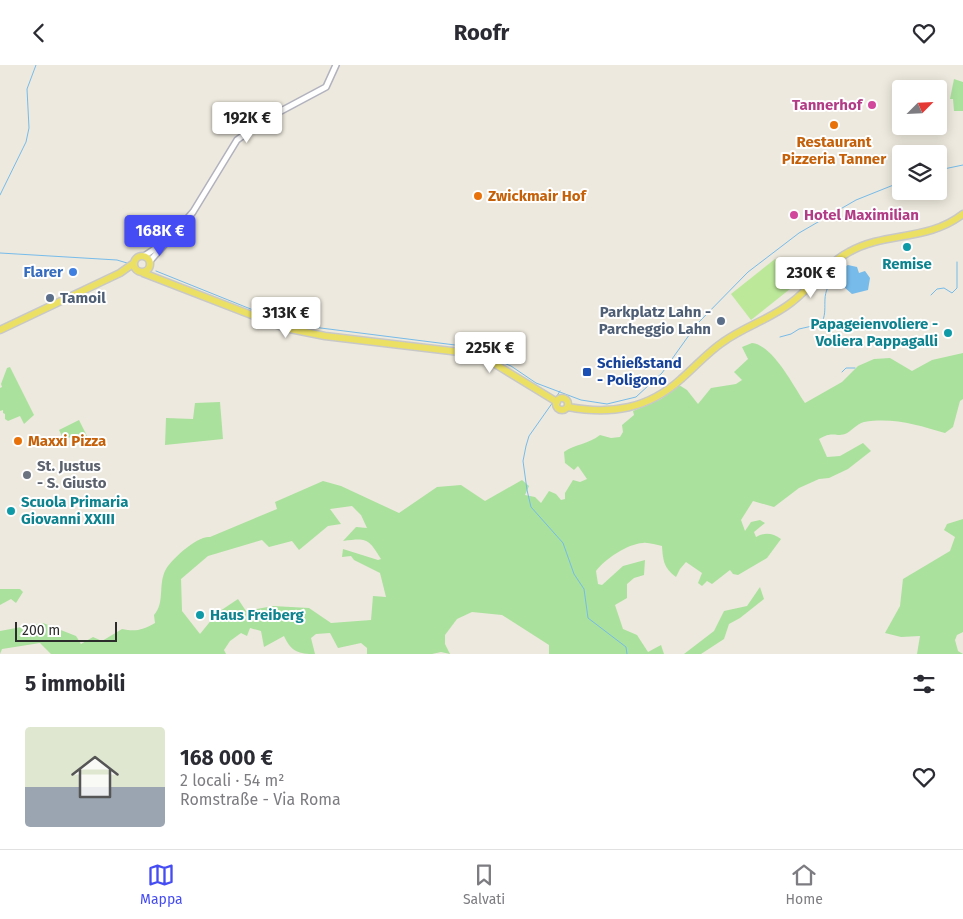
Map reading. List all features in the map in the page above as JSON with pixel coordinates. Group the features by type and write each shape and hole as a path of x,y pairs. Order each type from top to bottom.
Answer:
{"main road":[{"path":"0,330 86,288 120,273 133,270 159,277 262,320 292,329 325,336 468,353 495,364 554,401 560,410 568,407 610,411 648,401 669,389 721,343 783,309 838,258 860,246 913,236 940,228 963,214"},
{"path":"120,273 134,263 136,258 148,261 159,277"},
{"path":"140,272 148,261"},
{"path":"134,263 140,272"}],"street":[{"path":"148,261 193,212 237,140 266,119 326,87 336,65"}],"green space":[{"path":"954,79 963,82 963,111 954,111 953,99 950,99"},
{"path":"775,259 795,285 751,320 731,294"},
{"path":"752,343 760,345 768,351 782,368 805,403 842,382 858,366 874,359 890,358 912,371 932,360 963,353 963,399 960,401 953,427 945,433 925,427 885,420 864,422 845,434 830,435 819,439 827,457 840,456 863,443 871,451 848,469 829,478 819,479 799,488 774,507 753,501 741,520 745,531 751,522 760,520 765,523 754,532 756,537 762,534 769,534 781,539 767,558 738,575 733,574 730,570 712,584 707,581 702,586 698,583 702,573 686,562 676,577 665,564 662,546 647,543 630,546 605,562 596,571 598,584 602,585 623,566 645,560 644,575 634,578 627,584 627,598 615,605 623,629 637,635 648,652 661,645 664,654 549,654 549,645 502,615 472,612 457,619 445,635 445,644 450,654 441,652 432,654 367,654 367,648 361,643 338,648 330,633 316,634 311,638 315,654 304,653 293,649 284,636 264,647 261,631 250,628 247,636 241,633 230,641 224,650 226,654 51,654 40,643 2,649 0,654 0,631 43,623 76,636 81,644 93,637 102,641 122,629 143,629 155,623 154,615 159,605 165,571 172,561 185,549 205,537 210,537 277,509 275,502 323,481 341,486 399,513 437,487 461,485 485,501 522,480 529,486 525,495 535,497 541,503 549,491 556,494 561,500 565,499 565,493 573,480 580,482 587,479 578,466 574,470 565,463 564,452 600,435 611,438 620,437 623,432 622,425 634,415 633,411 661,399 679,385 687,390 698,404 711,388 736,384 742,380 734,372 748,359 742,347","holes":["352,506 361,515 367,528 356,527 343,541 366,541 370,543 381,559 378,560 343,549 342,557 351,556 354,560 380,573 386,597 373,596 371,620 331,623 309,608 273,606 246,611 238,599 217,613 200,634 182,611 181,579 208,556 262,540 269,547 292,541 299,550 328,526 341,524 330,509"]},
{"path":"10,367 34,415 24,424 20,416 8,421 5,419 3,410 0,411 0,388 2,387 1,384 7,368"},
{"path":"220,402 223,439 165,445 166,418 193,419 195,403"},
{"path":"79,420 87,436 63,438 59,430"},
{"path":"963,519 963,632 957,635 955,640 958,651 963,654 917,654 920,636 901,637 885,633 900,606 903,579 950,551 955,537 944,530 947,524"},
{"path":"760,587 764,599 740,618 729,624 724,639 701,654 684,654 714,631 724,611 747,606"},
{"path":"0,589 20,589 23,592 16,603 11,599 0,605"}],"water":[{"path":"848,265 857,267 859,273 865,271 870,278 868,290 852,294 837,281 842,268"}],"waterway":[{"path":"0,195 26,142 29,128 27,89 36,65"},
{"path":"947,168 963,165"},
{"path":"156,271 278,320 297,325 463,346 511,366 536,383 581,400 607,404 636,397 662,373 697,324 748,272 799,233 856,200 892,186"},
{"path":"0,253 117,260 127,263"},
{"path":"931,295 937,289 944,288 952,293 957,288 957,262"},
{"path":"780,337 791,334 799,329 821,324 825,313 826,291 834,279 837,279"},
{"path":"842,372 846,368 855,368"},
{"path":"555,399 560,391"},
{"path":"553,402 529,436 526,446 523,461 531,507 563,543 574,574 584,589 588,618 626,647 627,654"}],"place":[{"name":"Tannerhof","path":"872,105"},
{"name":"Restaurant Pizzeria Tanner","path":"834,125"},
{"name":"Zwickmair Hof","path":"478,196"},
{"name":"Hotel Maximilian","path":"794,215"},
{"name":"Remise","path":"907,247"},
{"name":"Flarer","path":"73,272"},
{"name":"Tamoil","path":"50,298"},
{"name":"Parkplatz Lahn - Parcheggio Lahn","path":"721,321"},
{"name":"Papageienvoliere - Voliera Pappagalli","path":"948,333"},
{"name":"Schießstand - Poligono","path":"587,372"},
{"name":"Maxxi Pizza","path":"18,441"},
{"name":"St. Justus - S. Giusto","path":"27,475"},
{"name":"Scuola Primaria Giovanni XXIII","path":"11,511"},
{"name":"Haus Freiberg","path":"200,615"}]}
